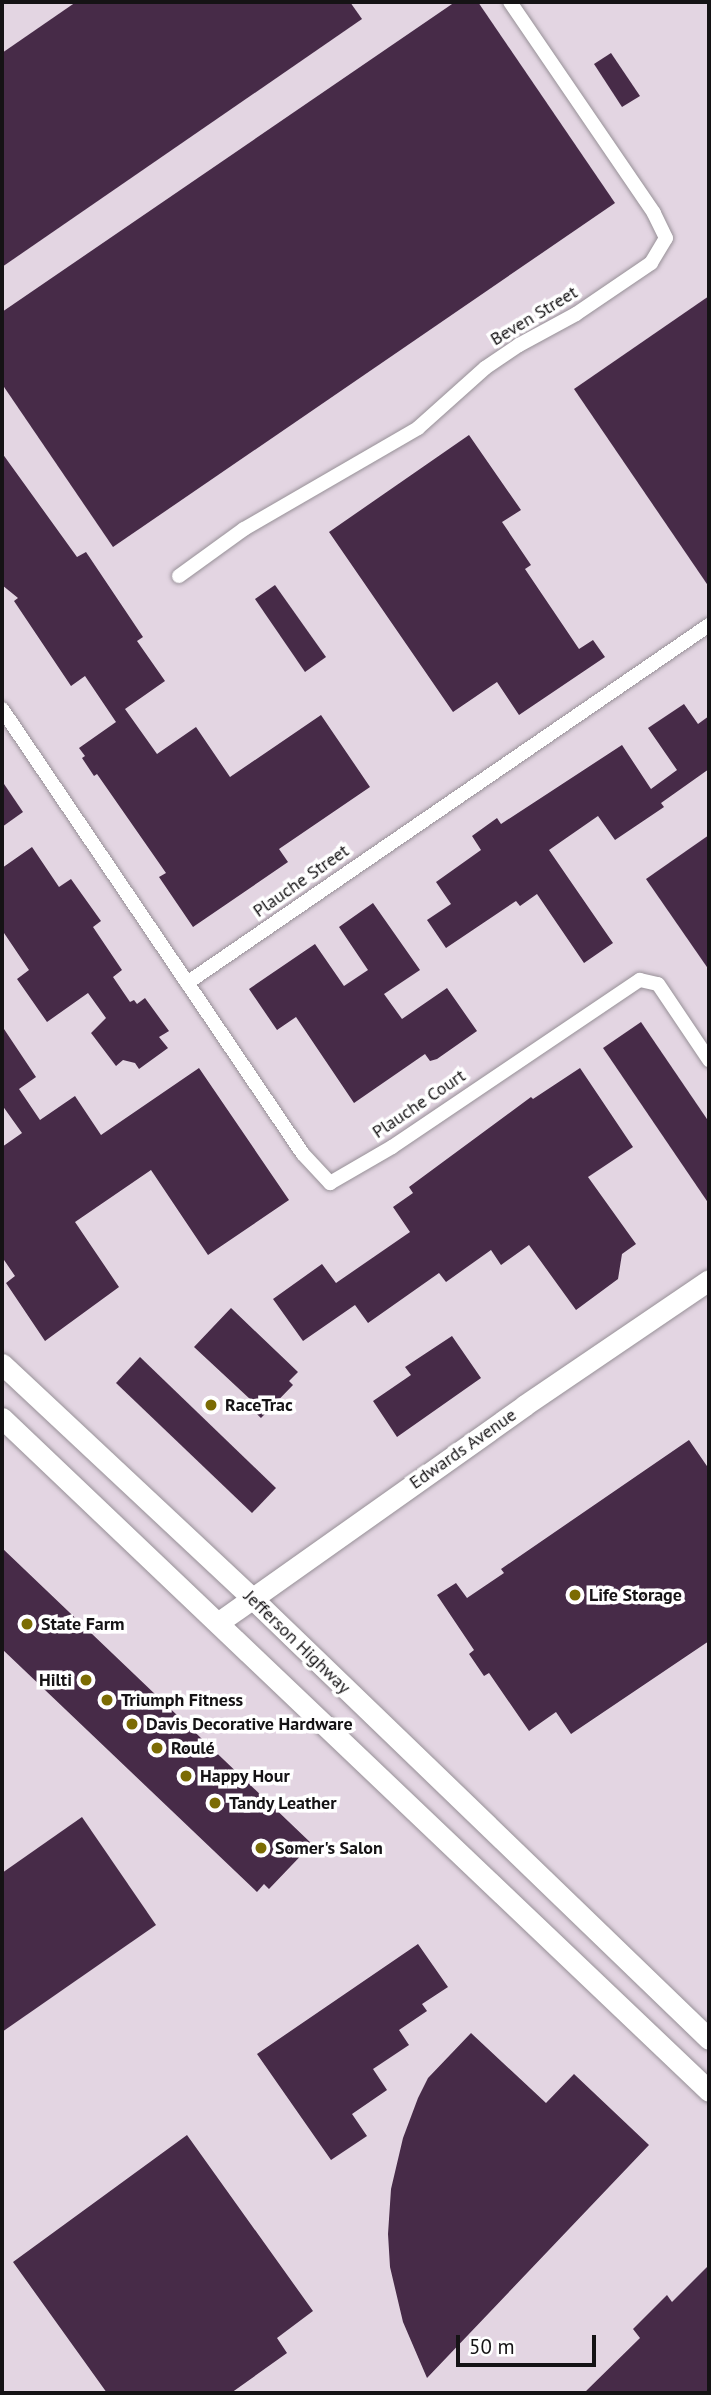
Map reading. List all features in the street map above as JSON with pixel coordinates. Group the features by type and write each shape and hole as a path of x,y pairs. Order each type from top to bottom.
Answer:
{"main road":[{"name":"Edwards Avenue","path":"219,1622 709,1280"},
{"name":"Jefferson Highway","path":"2,1364 251,1598 709,2039"},
{"path":"2,1418 709,2091"}],"street":[{"name":"Beven Street","path":"179,576 244,529 418,428 485,368 576,314 651,263 666,238 654,213 510,2"},
{"name":"Plauche Street","path":"187,983 709,625"},
{"path":"2,709 187,983"},
{"name":"Plauche Court","path":"187,983 303,1154 330,1183 392,1147 640,979 658,984 709,1060"}],"shaded area":[{"path":"2,2 709,2 709,2393 2,2393"}],"building":[{"path":"76,2 350,2 362,19 2,267 2,53"},
{"path":"455,2 478,2 615,203 113,547 2,384 2,312"},
{"path":"611,53 640,96 622,107 594,64"},
{"path":"709,296 709,587 574,389"},
{"path":"469,435 521,510 502,522 531,565 525,569 579,649 593,640 605,657 519,715 497,682 453,712 329,532"},
{"path":"2,453 77,557 86,552 143,637 137,641 165,681 125,709 157,754 196,727 230,777 321,715 370,787 279,849 288,862 193,927 159,877 166,873 97,774 94,776 82,758 85,756 79,748 116,722 85,676 71,686 14,601 18,598 2,585"},
{"path":"275,585 326,657 305,672 255,599"},
{"path":"684,704 698,724 709,716 709,769 661,803 664,807 615,840 598,816 549,850 613,943 584,963 537,894 520,906 516,901 446,948 427,920 451,904 436,882 481,850 472,836 497,818 501,824 622,745 651,789 677,770 648,728"},
{"path":"2,781 23,812 2,827"},
{"path":"709,835 709,970 646,879"},
{"path":"32,847 59,887 71,879 101,921 93,927 122,970 113,977 130,1002 134,1000 137,1004 145,998 169,1031 159,1037 168,1048 139,1069 135,1063 123,1060 116,1066 91,1033 106,1018 88,993 47,1022 17,979 29,970 2,930 2,868"},
{"path":"373,903 420,970 384,994 402,1019 447,988 477,1031 437,1059 430,1061 425,1054 354,1103 296,1017 277,1030 249,989 315,944 344,986 368,970 339,927"},
{"path":"641,1022 709,1122 709,1204 603,1048"},
{"path":"2,1026 36,1077 19,1089 40,1120 75,1096 101,1135 199,1068 289,1200 208,1255 151,1170 75,1222 119,1287 45,1341 6,1283 15,1276 2,1257 2,1147 22,1133 2,1105"},
{"path":"580,1068 633,1147 588,1177 636,1244 622,1254 618,1279 576,1310 529,1245 501,1265 491,1250 446,1282 439,1273 368,1323 355,1305 303,1341 273,1299 322,1264 336,1283 410,1232 393,1207 413,1193 409,1187 531,1097 533,1099"},
{"path":"231,1308 298,1372 289,1381 293,1385 261,1418 247,1405 251,1400 194,1347"},
{"path":"452,1336 481,1378 397,1437 373,1401 411,1375 405,1367"},
{"path":"140,1357 276,1488 252,1513 116,1383"},
{"path":"689,1440 709,1469 709,1641 571,1734 556,1712 529,1731 489,1673 484,1676 469,1654 474,1650 437,1595 456,1583 467,1598 504,1573 501,1569"},
{"path":"2,1548 312,1844 269,1889 264,1884 257,1892 2,1649"},
{"path":"82,1817 156,1925 2,2032 2,1873"},
{"path":"418,1944 448,1987 422,2004 427,2011 399,2030 409,2045 373,2069 387,2090 352,2114 367,2136 331,2160 257,2054"},
{"path":"471,2033 546,2103 574,2074 649,2145 427,2378 403,2322 390,2267 388,2234 391,2189 403,2138 428,2078"},
{"path":"187,2135 313,2311 277,2338 287,2353 231,2393 107,2393 13,2262"},
{"path":"709,2265 709,2393 584,2393 640,2338 633,2329 667,2295 672,2302"}],"place":[{"name":"RaceTrac","path":"211,1405"},
{"name":"Life Storage","path":"575,1595"},
{"name":"State Farm","path":"27,1624"},
{"name":"Hilti","path":"86,1680"},
{"name":"Triumph Fitness","path":"107,1700"},
{"name":"Davis Decorative Hardware","path":"132,1724"},
{"name":"Roulé","path":"157,1748"},
{"name":"Happy Hour","path":"186,1776"},
{"name":"Tandy Leather","path":"215,1803"},
{"name":"Somer's Salon","path":"261,1848"}]}
